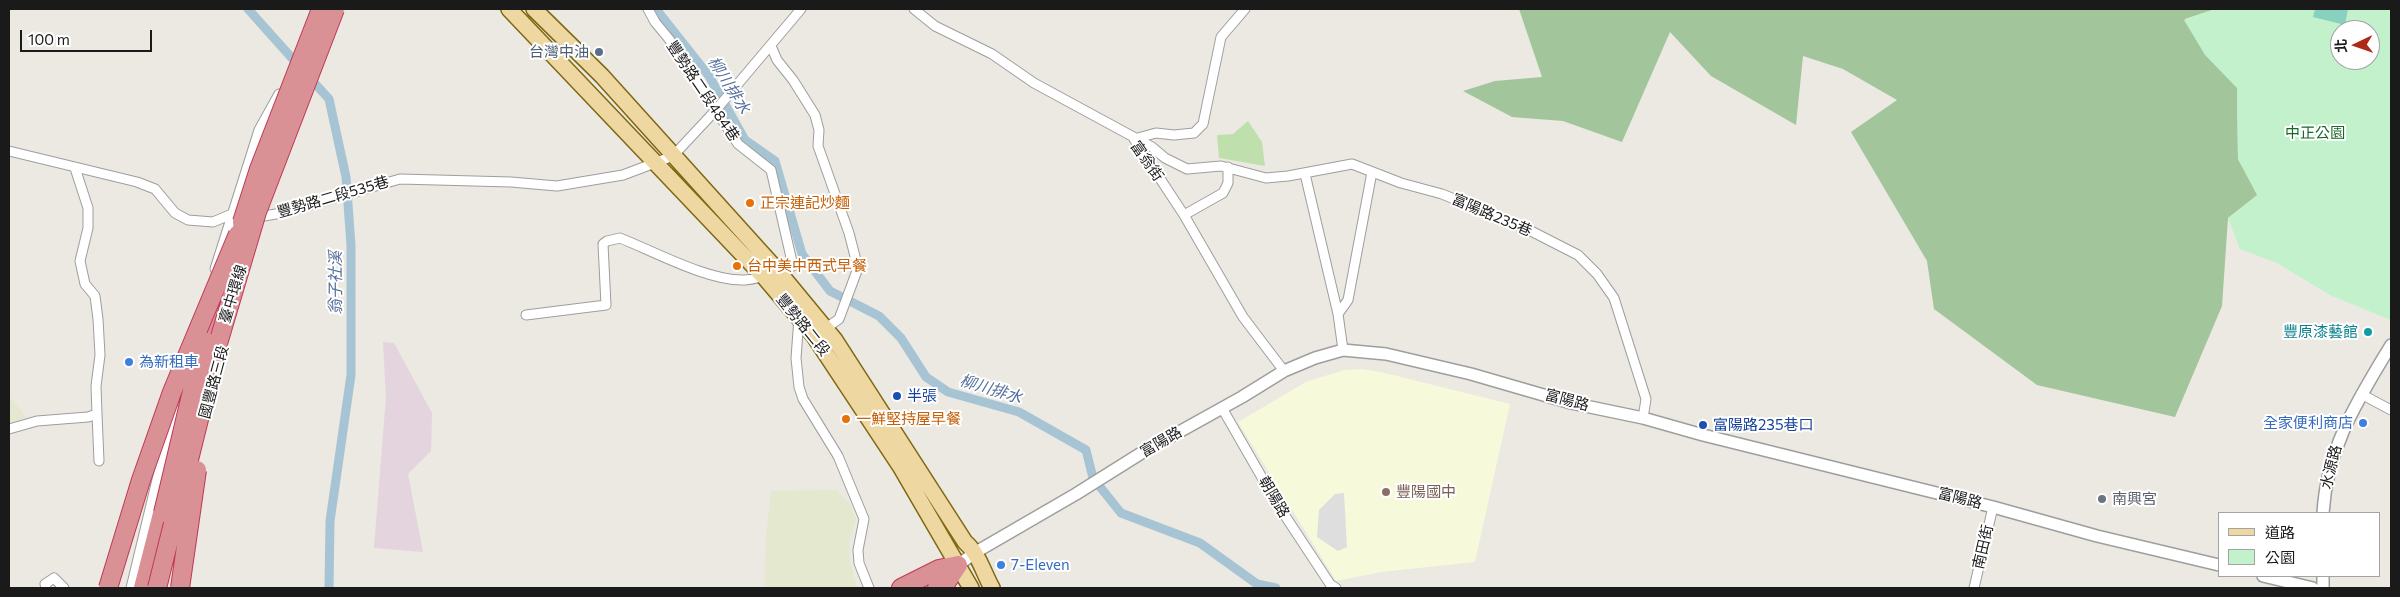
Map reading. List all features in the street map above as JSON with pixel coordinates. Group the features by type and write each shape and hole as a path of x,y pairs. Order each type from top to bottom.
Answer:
{"highway":[{"name":"臺中環線","path":"144,588 192,391 238,234 259,169 321,9"},
{"name":"臺中環線","path":"158,588 217,347 257,212 336,9"},
{"path":"144,588 189,396 244,215"},
{"path":"108,588 141,480 172,392 238,234"},
{"path":"180,588 184,552 217,347"},
{"path":"901,588 939,569 958,565"},
{"path":"937,588 946,583 958,565"}],"main road":[{"name":"豐勢路二段","path":"509,9 657,163 771,274 799,318 820,332 971,588"},
{"name":"豐勢路二段","path":"534,9 602,76 673,156 820,332 965,542 976,552 992,588"}],"street":[{"name":"國豐路三段","path":"158,588 244,215 259,130 276,102 312,9"},
{"name":"國豐路三段","path":"244,215 309,83 336,9"},
{"name":"豐勢路二段484巷","path":"648,9 655,22 718,108 738,144 771,170 793,266 771,274"},
{"path":"673,156 718,108 801,9"},
{"name":"富翁街","path":"914,9 935,26 992,54 1034,83 1134,139 1184,215 1243,317 1284,371"},
{"path":"1134,139 1156,133 1174,135 1194,133 1203,124 1220,37 1245,9"},
{"path":"771,46 777,60 793,80 815,115 819,130 818,146 858,268 839,318 820,332"},
{"name":"國豐路三段","path":"131,588 184,369 244,215 273,130 276,102"},
{"name":"富陽路235巷","path":"1134,139 1152,147 1165,158 1187,169 1228,167 1266,178 1305,174 1352,164 1401,183 1442,194 1529,230 1578,255 1597,274 1614,298 1646,399 1643,418"},
{"name":"豐勢路二段535巷","path":"9,151 155,188 175,214 188,220 214,222 244,215 282,213 407,178 557,186 623,175 673,156"},
{"path":"1184,215 1223,193 1228,183 1228,167"},
{"path":"75,168 88,208 88,228 80,261 84,284 95,296 98,319 100,355 96,386 99,461"},
{"path":"1338,314 1348,300 1372,172"},
{"path":"1305,174 1338,314 1343,350"},
{"path":"526,315 606,306 602,244 608,240 620,238 705,273 742,280 771,274"},
{"path":"799,318 796,358 799,387 803,399 831,442 864,519 858,550 859,563 869,588"},
{"name":"水源路","path":"2323,512 2324,488 2338,440 2361,394 2391,345"},
{"name":"富陽路","path":"958,565 976,552 1076,494 1143,452 1284,371 1315,358 1343,350 1386,354 1471,374 1571,403 1643,418 1702,435 1993,507 2097,536 2218,565"},
{"path":"2361,394 2391,410"},
{"name":"朝陽路","path":"1222,408 1276,502 1333,586"},
{"path":"9,429 37,421 88,417 97,414"},
{"name":"南田街","path":"1974,588 1993,507"},
{"path":"2266,577 2312,588"},
{"path":"46,588 45,584 54,578 64,588"}],"shaded area":[{"path":"1519,9 2215,9 2185,19 2237,83 2238,159 2258,195 2228,218 2222,306 2175,417 2037,385 1934,309 1927,261 1851,132 1897,100 1843,69 1803,56 1796,125 1711,76 1670,32 1622,142 1563,121 1512,117 1463,91 1495,81 1542,77"},
{"path":"383,342 394,343 432,413 431,451 408,474 423,552 374,548 386,397"},
{"name":"豐陽國中","path":"1362,369 1510,404 1475,562 1381,572 1336,581 1238,422 1306,382 1344,370"},
{"path":"9,396 26,417 9,423"},
{"path":"837,490 850,505 856,519 849,543 850,561 857,588 765,588 766,538 771,491"},
{"path":"1344,493 1347,547 1338,551 1317,537 1319,510 1335,494"}],"green space":[{"name":"中正公園","path":"2215,9 2391,9 2391,320 2330,295 2277,263 2240,249 2228,218 2257,195 2238,159 2237,88 2205,55 2184,20"},
{"path":"2315,9 2348,9 2346,20 2330,21 2313,17"},
{"path":"1248,121 1262,142 1265,166 1219,158 1217,135 1233,134"}],"waterway":[{"name":"翁子社溪","path":"248,9 299,66"},
{"name":"柳川排水","path":"656,9 709,76 745,140 775,161 802,254 830,291 879,316 901,338 926,377 948,392 1019,412 1086,450 1093,478 1121,513 1200,543 1257,584 1276,588"},
{"name":"翁子社溪","path":"308,76 329,99 346,177 351,245 351,375 330,521 329,588"}],"place":[{"name":"台灣中油","path":"599,52"},
{"name":"正宗連記炒麵","path":"750,203"},
{"name":"台中美中西式早餐","path":"737,266"},
{"name":"豐原漆藝館","path":"2368,332"},
{"name":"為新租車","path":"129,362"},
{"name":"半張","path":"897,396"},
{"name":"一鮮堅持屋早餐","path":"846,419"},
{"name":"全家便利商店","path":"2363,423"},
{"name":"富陽路235巷口","path":"1703,425"},
{"name":"豐陽國中","path":"1386,492"},
{"name":"南興宮","path":"2102,499"},
{"name":"7-Eleven","path":"1001,565"}]}
